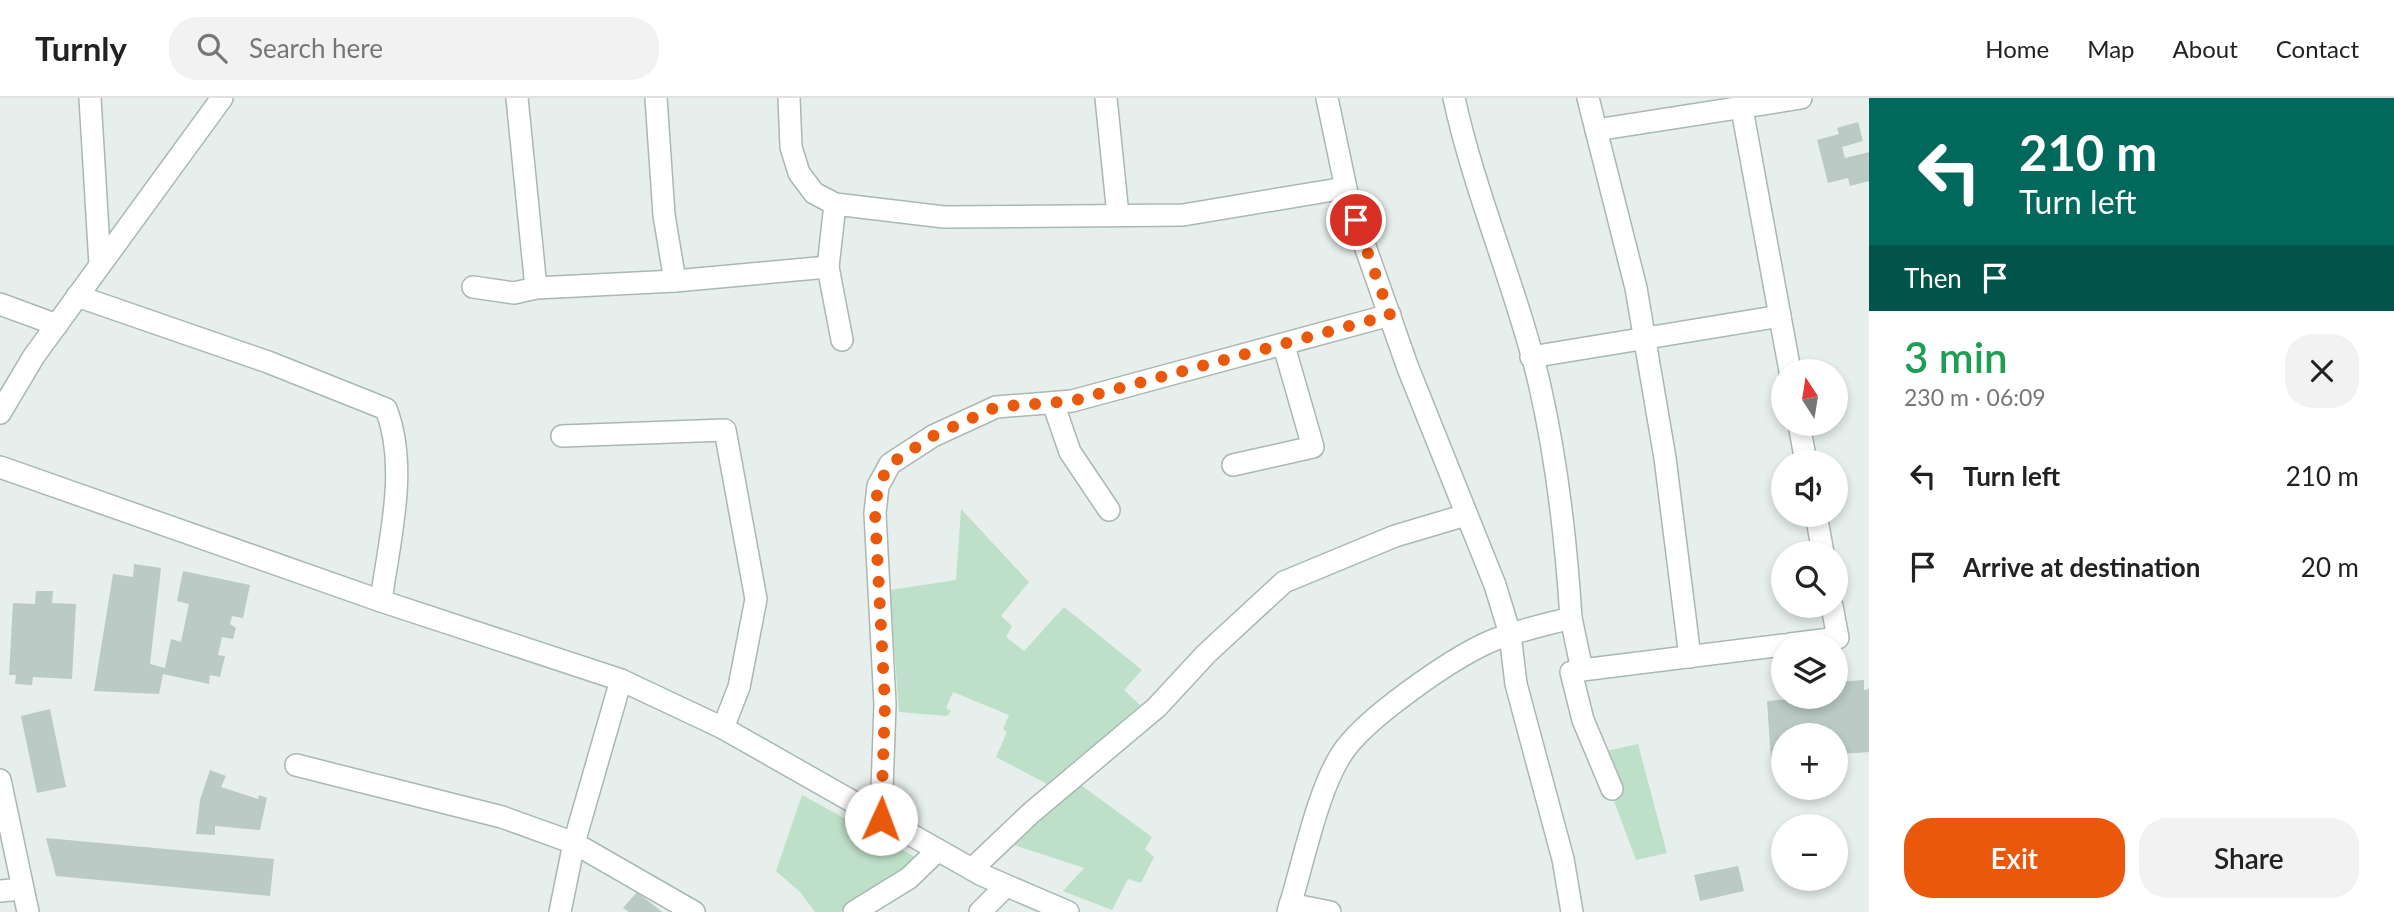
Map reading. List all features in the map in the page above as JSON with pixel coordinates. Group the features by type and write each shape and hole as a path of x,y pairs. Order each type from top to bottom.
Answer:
{"street":[{"path":"90,98 100,265"},
{"path":"0,413 57,325 222,98"},
{"path":"517,98 536,288"},
{"path":"656,98 664,215 675,281"},
{"path":"789,98 791,147 799,173 814,193 835,204 944,217 1183,215 1345,188"},
{"path":"1106,98 1118,215"},
{"path":"1327,98 1345,188 1510,634 1516,684 1563,859 1572,912"},
{"path":"1454,98 1465,147 1531,357 1552,447 1566,546 1571,618 1582,670"},
{"path":"1588,98 1636,288 1665,458 1690,657"},
{"path":"1596,130 1801,98"},
{"path":"1742,109 1788,359"},
{"path":"835,204 828,267 842,340"},
{"path":"474,287 514,293 536,288 675,281 828,267"},
{"path":"78,296 268,362 386,409 393,427 396,476 381,601"},
{"path":"0,304 57,325"},
{"path":"881,819 885,704 875,513 878,486 890,464 933,436 996,407 1085,398 1390,315"},
{"path":"1531,357 1780,316"},
{"path":"1233,465 1314,447 1284,346"},
{"path":"1053,403 1070,452 1109,510"},
{"path":"562,436 725,430 756,599 739,687 723,728"},
{"path":"0,467 381,601 621,680 723,728 972,869 1068,912"},
{"path":"972,869 1031,813 1157,707 1206,654 1284,582 1395,536 1466,515"},
{"path":"1330,912 1289,908 1330,774 1342,752 1380,716 1437,673 1486,643 1571,618"},
{"path":"1612,789 1583,720 1571,672 1771,647"},
{"path":"560,912 575,843 621,680"},
{"path":"296,765 502,817 575,843 694,912"},
{"path":"0,780 28,912"},
{"path":"854,912 909,878 939,850"},
{"path":"980,912 1006,886"},
{"path":"0,891 22,888"}],"green space":[{"path":"961,509 1029,582 1001,616 1012,626 1006,637 1024,651 1064,607 1142,670 1124,690 1140,705 1049,785 996,757 1007,732 1003,729 1009,715 953,692 946,708 951,711 947,716 899,712 890,590 956,580"},
{"path":"1638,744 1667,853 1636,860 1609,788 1592,754"},
{"path":"1078,783 1152,837 1145,849 1154,857 1141,883 1128,879 1112,910 1063,891 1084,868 1014,845"},
{"path":"802,795 917,858 840,912 815,912 800,892 776,871"}],"building":[{"path":"1858,122 1863,141 1842,147 1845,158 1869,152 1869,181 1850,186 1848,178 1828,183 1817,140 1839,134 1837,128"},
{"path":"134,564 161,568 150,664 165,668 171,639 181,642 189,604 177,601 183,571 250,585 243,618 232,616 230,624 236,628 233,639 222,637 218,655 225,656 220,677 210,675 209,684 163,674 159,694 94,691 113,574 133,577"},
{"path":"36,591 53,591 52,603 76,604 72,679 33,677 32,685 15,684 16,675 9,675 13,603 35,604"},
{"path":"1864,680 1864,690 1869,689 1869,752 1848,754 1848,723 1771,723 1771,761 1767,701 1771,701 1771,709 1848,709 1848,681"},
{"path":"50,709 66,787 37,793 21,716"},
{"path":"210,770 226,776 221,787 258,799 259,795 267,798 260,830 215,826 215,835 196,834 200,800"},
{"path":"46,838 274,859 270,896 56,876"},
{"path":"1738,866 1744,891 1700,901 1694,875"},
{"path":"637,892 662,912 629,912 623,908"}],"route":[{"path":"881,819 885,704 875,513 878,486 890,464 933,436 996,407 1072,401 1390,315 1356,220"}]}
